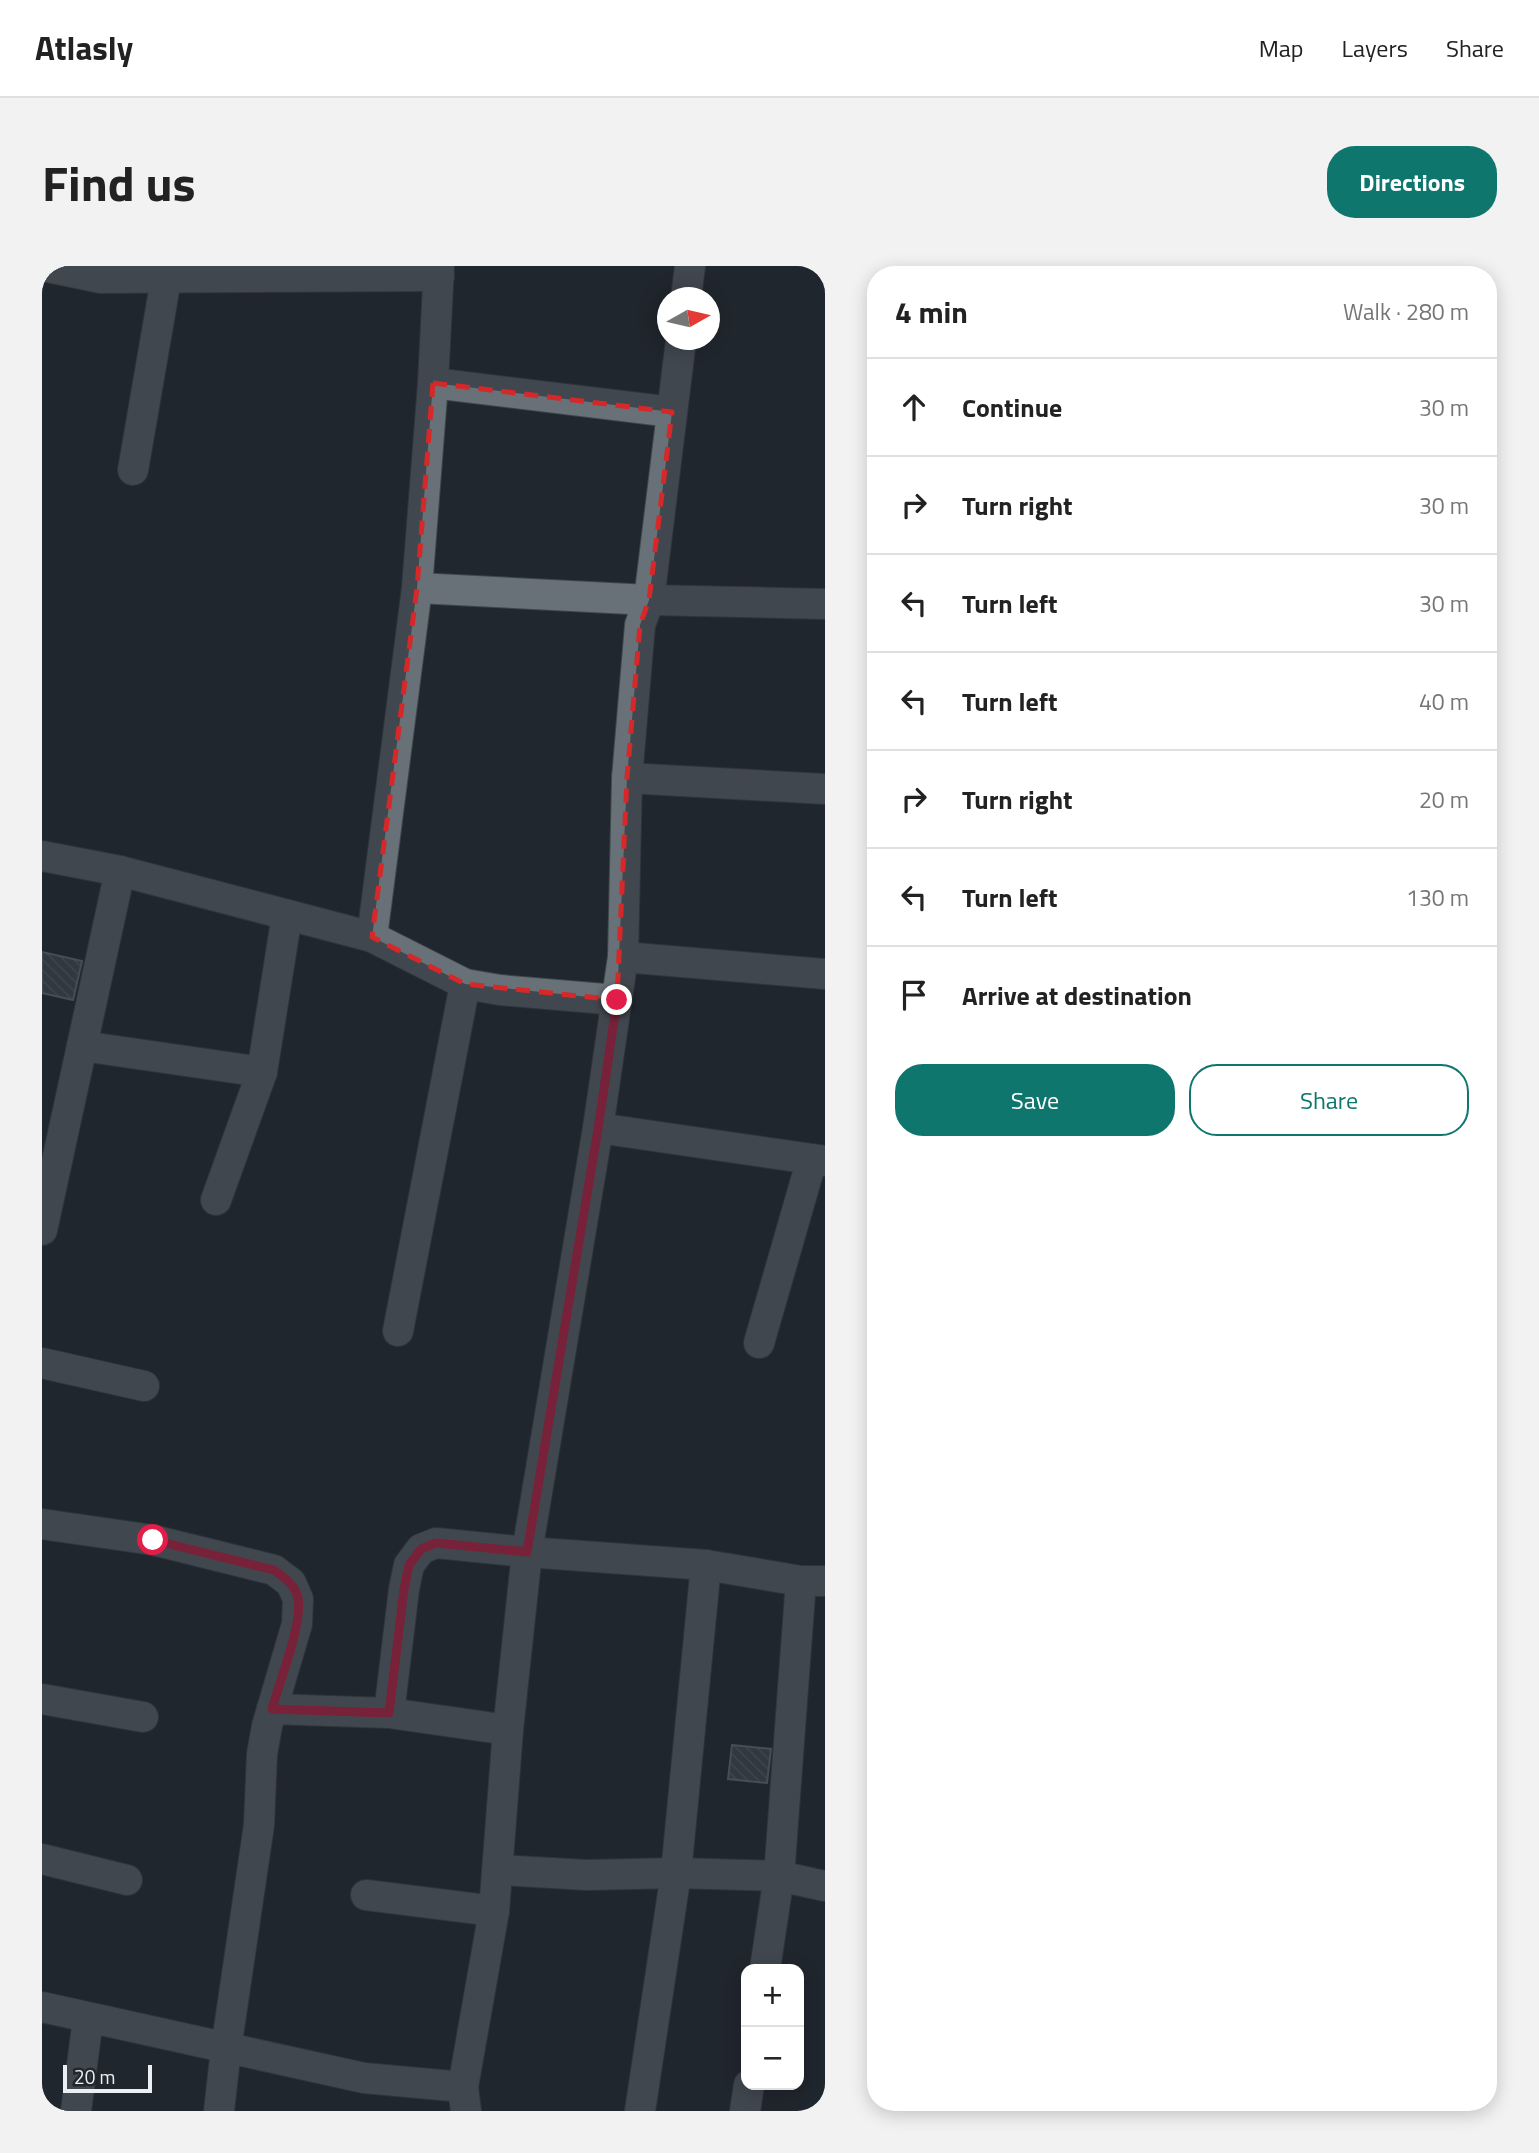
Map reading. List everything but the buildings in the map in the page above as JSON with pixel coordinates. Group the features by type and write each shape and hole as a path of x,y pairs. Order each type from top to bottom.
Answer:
{"street":[{"path":"42,266 100,278 166,279 439,271 417,587 372,937"},
{"path":"687,287 690,266"},
{"path":"133,470 166,279"},
{"path":"42,2007 464,2099 494,1911 508,1730 527,1552 598,1129 623,957 627,778 640,625 649,600 680,350"},
{"path":"433,383 672,412"},
{"path":"417,587 649,600 825,604"},
{"path":"627,778 825,789"},
{"path":"42,856 120,871 372,937 464,984 500,990 617,1000"},
{"path":"42,1230 120,871"},
{"path":"216,1200 262,1072 287,915"},
{"path":"623,957 825,974"},
{"path":"398,1331 464,984"},
{"path":"82,1046 262,1072"},
{"path":"598,1129 819,1160 759,1343"},
{"path":"42,1363 144,1386"},
{"path":"42,1524 153,1540 274,1570 291,1583 298,1599 297,1624 262,1754 259,1825 219,2111"},
{"path":"389,1713 409,1565 421,1549 436,1543 706,1565 813,1581 779,1876 766,1964"},
{"path":"640,2111 676,1873 706,1565"},
{"path":"42,1699 143,1717"},
{"path":"272,1709 389,1713 508,1730"},
{"path":"42,1858 127,1880"},
{"path":"498,1870 587,1875 676,1873 779,1876 825,1886"},
{"path":"366,1895 494,1911"},
{"path":"76,2111 88,2019"},
{"path":"745,2111 748,2090"}],"highlighted area":[{"path":"433,383 672,412 649,600 640,625 627,778 617,1000 465,984 372,937 417,588"}],"route":[{"path":"153,1540 274,1570 291,1583 298,1599 297,1624 272,1709 389,1713 404,1589 409,1565 421,1549 436,1543 527,1552 617,1000"}]}
